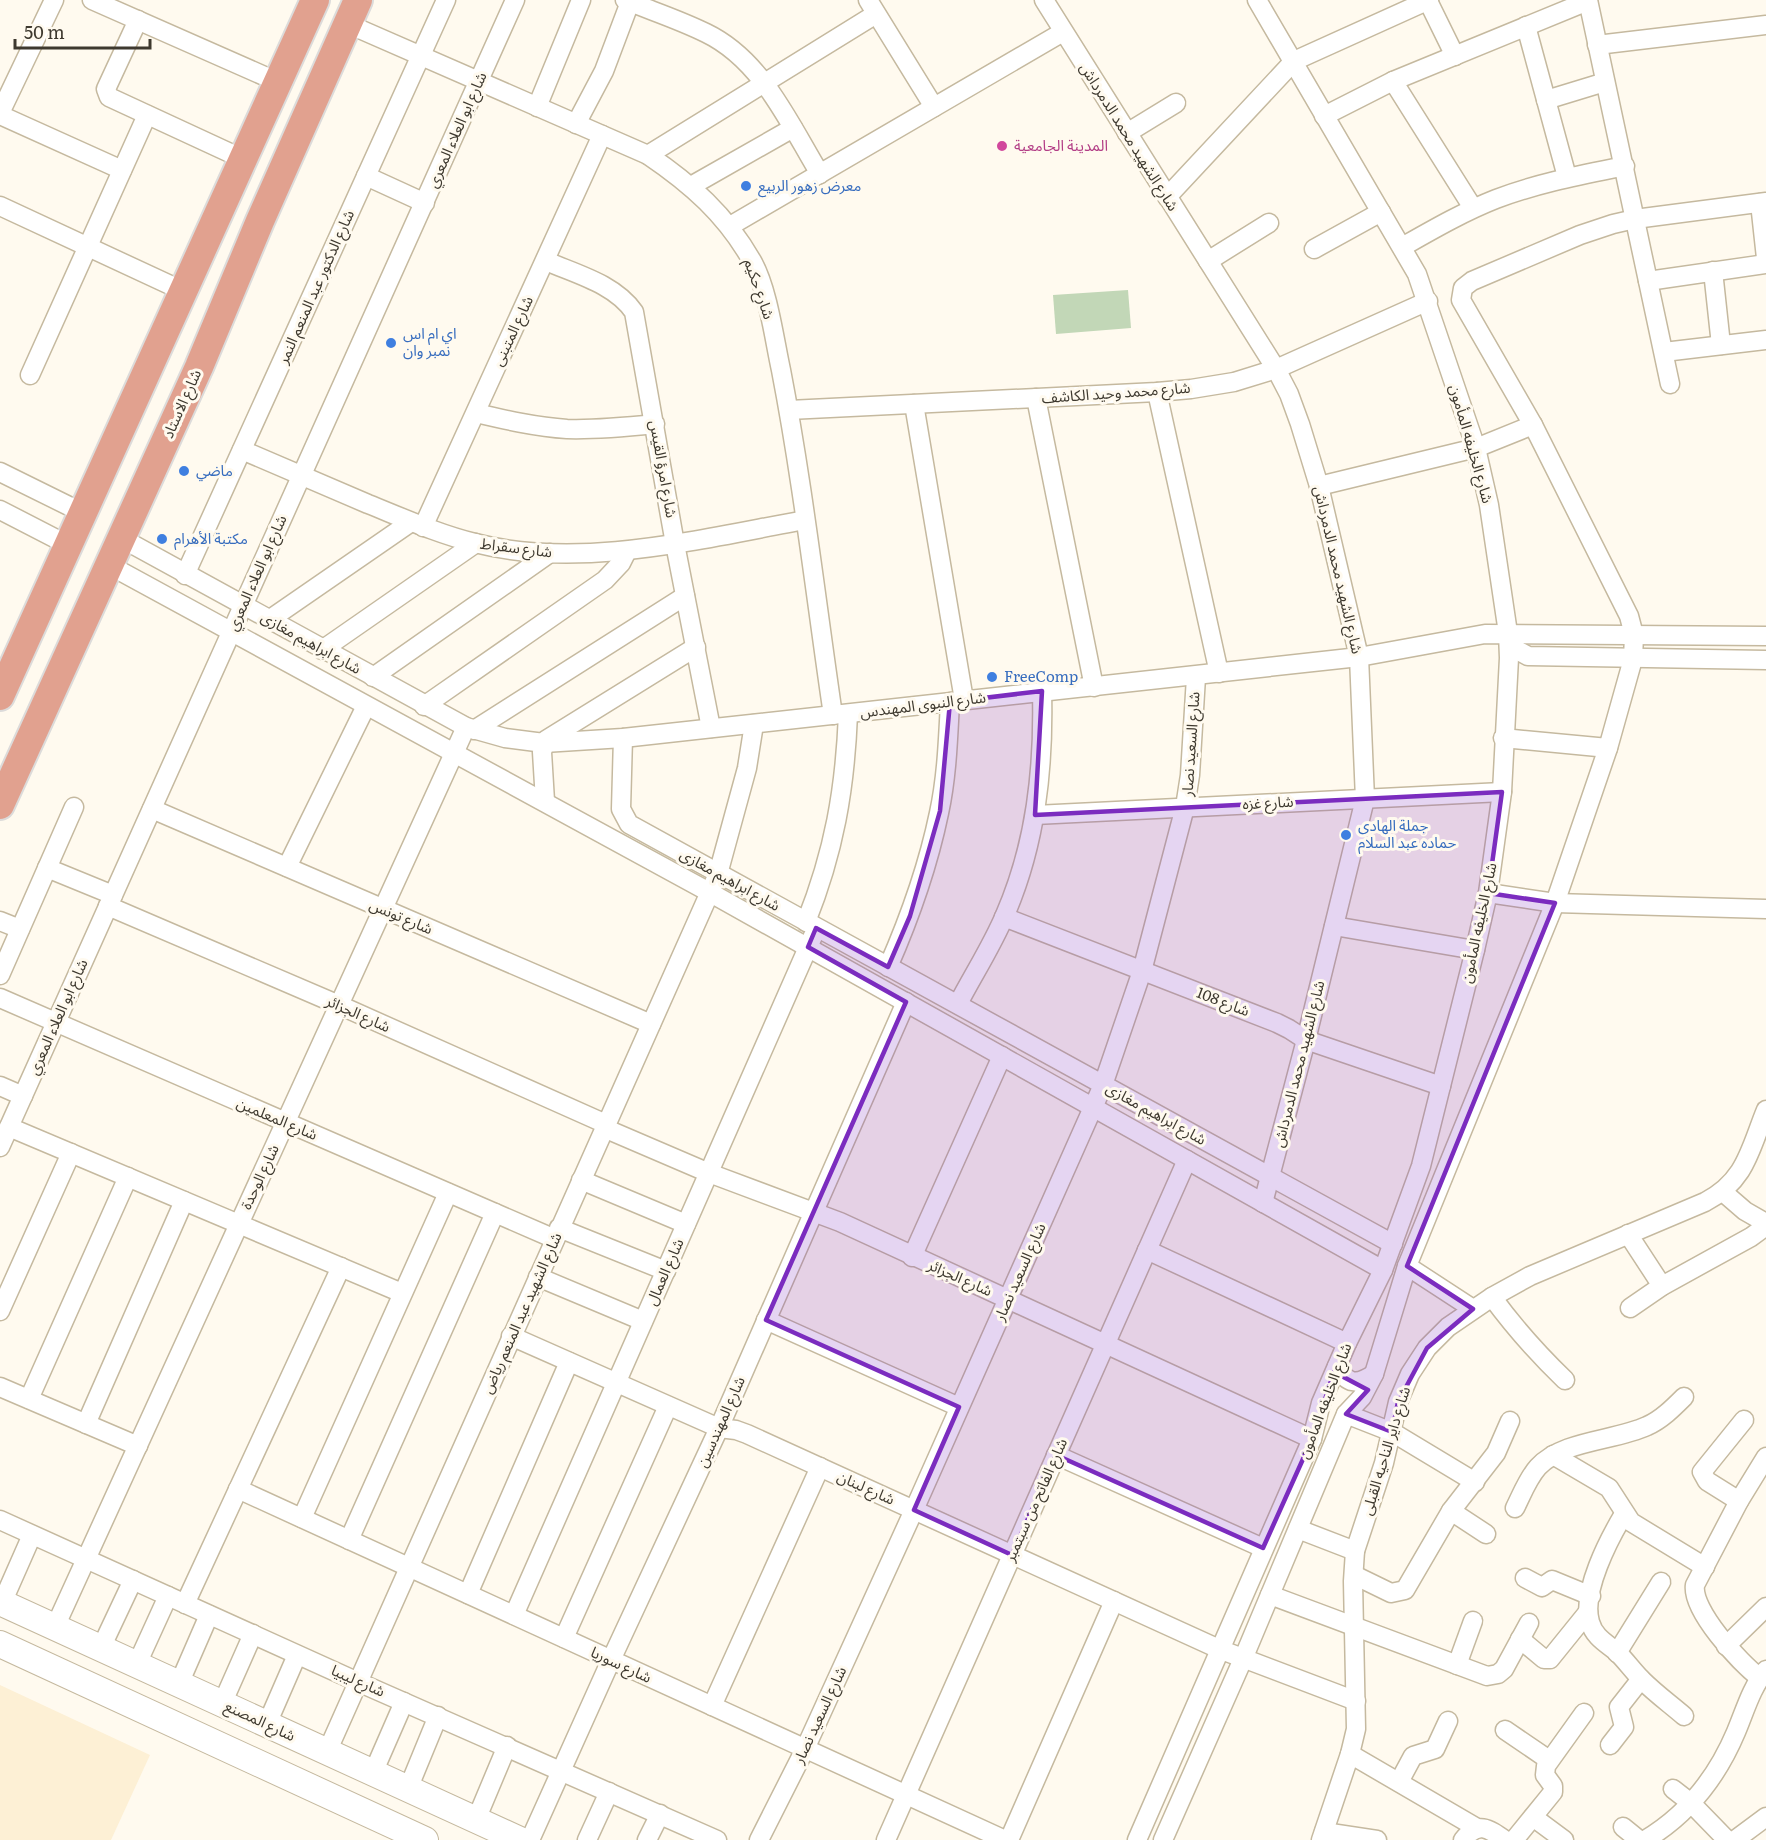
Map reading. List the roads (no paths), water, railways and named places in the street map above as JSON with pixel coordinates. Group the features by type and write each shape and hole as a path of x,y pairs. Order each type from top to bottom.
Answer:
{"main road":[{"path":"0,696 315,0"},
{"name":"شارع الاستاد","path":"0,805 199,367 260,221 353,12"},
{"path":"222,208 225,214 237,223 251,224 260,221"},
{"path":"155,357 168,347 177,346 191,352 197,359 199,367"},
{"name":"شارع المصنع","path":"1,1603 520,1840"},
{"path":"0,1644 425,1840"},
{"path":"72,1677 94,1645"}],"street":[{"path":"54,0 0,114 122,170"},
{"path":"92,0 278,82"},
{"name":"شارع الدكتور عبد المنعم النمر","path":"186,574 446,0"},
{"name":"شارع ابو العلاء المعري","path":"0,1147 516,0"},
{"path":"537,107 581,0"},
{"name":"شارع الشهيد محمد الدمرداش","path":"1044,0 1276,369 1296,414 1319,486 1359,657 1365,799 1263,1203"},
{"name":"شارع الخليفه المأمون","path":"1137,1840 1312,1439 1321,1403 1383,1270 1421,1166 1488,894 1502,792 1503,738 1509,658 1508,633 1489,505 1476,448 1417,274 1257,0"},
{"path":"1167,197 1294,61 1397,6 1429,0 1455,56"},
{"path":"1324,116 1393,81 1588,0 1670,384"},
{"path":"576,124 604,70 628,1 707,33 746,62 765,83 820,174"},
{"path":"648,155 765,83 872,7 934,107"},
{"name":"شارع حكيم","path":"353,12 420,56 648,155 691,186 730,226 753,263 768,308 789,410 805,520 841,715"},
{"path":"138,20 106,89 109,97 243,159"},
{"path":"1597,45 1766,25"},
{"path":"1526,26 1567,177"},
{"path":"730,226 1063,32"},
{"path":"1393,81 1473,208"},
{"path":"1546,100 1605,82"},
{"path":"1127,134 1176,103"},
{"path":"30,375 147,115"},
{"path":"691,186 793,128"},
{"name":"شارع المتبنى","path":"417,524 476,413 602,135"},
{"path":"1402,247 1473,208 1516,191 1567,177 1625,166"},
{"path":"366,176 425,202"},
{"path":"1635,219 1763,203 1766,258"},
{"path":"0,206 183,291"},
{"path":"1314,249 1381,212"},
{"name":"شارع الخليفه المأمون","path":"1163,1840 1243,1659 1346,1414 1362,1397 1374,1374 1407,1266 1555,903 1608,748 1633,659 1634,635 1629,616 1533,425 1461,300 1463,288 1472,281 1580,235 1635,219"},
{"path":"1208,261 1269,223"},
{"name":"شارع امرؤ القيس","path":"546,261 609,289 628,303 634,312 711,728"},
{"path":"1648,281 1766,264"},
{"path":"1713,271 1721,345"},
{"name":"شارع محمد وحيد الكاشف","path":"789,410 1156,392 1234,382 1276,369 1428,301"},
{"path":"1664,352 1766,340"},
{"path":"1156,392 1219,673"},
{"path":"1036,398 1094,687"},
{"path":"888,967 910,916 924,875 940,811 957,701 914,404"},
{"path":"476,413 521,423 567,429 613,429 655,424"},
{"path":"1319,486 1476,448 1533,425"},
{"name":"شارع سقراط","path":"242,450 417,524 476,543 550,553 627,551 805,520"},
{"path":"0,472 83,513"},
{"path":"0,510 68,545"},
{"path":"269,620 417,524"},
{"name":"شارع ابراهيم مغازى","path":"121,538 424,706 470,729 505,738 544,743 623,738 621,809 624,817 636,829 1393,1244"},
{"path":"322,650 476,543"},
{"path":"424,706 604,580 621,563 627,551"},
{"path":"373,677 550,553"},
{"name":"شارع ابراهيم مغازى","path":"109,565 454,754 545,801 1383,1270"},
{"path":"470,729 685,596"},
{"path":"1508,633 1516,650 1528,656 1766,660"},
{"name":"شارع النبوى المهندس","path":"623,738 1042,691 1196,677 1359,657 1485,634 1766,636"},
{"path":"545,801 542,752 544,743 549,737 696,647"},
{"name":"شارع السعيد نصار","path":"759,1840 805,1749 914,1510 1103,1085 1143,971 1185,807 1190,775 1196,677"},
{"path":"958,1004 1004,917 1017,884 1035,815 1041,776 1042,691"},
{"path":"287,867 366,706"},
{"name":"شارع العمال","path":"514,1615 808,947 811,925 833,841 846,758 841,715"},
{"name":"شارع الشهيد عبد المنعم رياض","path":"327,1752 717,874 747,768 754,724"},
{"name":"شارع الوحدة","path":"55,1627 454,754 470,729"},
{"path":"1503,738 1608,748"},
{"name":"شارع غزه","path":"1035,815 1502,792"},
{"path":"0,975 74,807"},
{"name":"شارع تونس","path":"152,809 651,1024"},
{"name":"شارع الجزائر","path":"47,868 110,901 709,1173 813,1214 840,1222 1312,1439"},
{"path":"1488,894 1555,903 1766,909"},
{"name":"شارع 108","path":"1004,917 1289,1029 1306,1040 1442,1086"},
{"path":"0,921 20,929"},
{"path":"1334,926 1475,950"},
{"name":"شارع المعلمين","path":"0,998 495,1213 666,1270"},
{"name":"شارع المهندسين","path":"530,1840 610,1660 719,1428 906,1002"},
{"path":"912,1257 1002,1056"},
{"path":"0,1086 23,1096"},
{"name":"شارع داير الناحيه القبلى","path":"1322,1836 1350,1754 1356,1729 1355,1551 1384,1463 1398,1402 1410,1374 1427,1348 1448,1327 1492,1297 1530,1276 1706,1202 1723,1192 1741,1172 1766,1110"},
{"path":"9,1127 402,1293"},
{"path":"0,1311 71,1154"},
{"name":"شارع الفاتح من سبتمبر","path":"886,1840 1187,1160"},
{"path":"29,1399 128,1177"},
{"path":"581,1180 686,1224"},
{"path":"302,1518 448,1192"},
{"path":"1630,1308 1662,1286 1751,1237 1766,1225 1723,1192"},
{"path":"86,1424 184,1201"},
{"path":"349,1540 495,1213"},
{"path":"1628,1234 1662,1286"},
{"path":"1147,1250 1347,1343"},
{"path":"1407,1266 1473,1309"},
{"path":"185,1604 341,1267"},
{"path":"538,1276 643,1321"},
{"path":"1492,1297 1520,1334 1565,1380"},
{"path":"766,1320 959,1407"},
{"name":"شارع لبنان","path":"511,1336 719,1428 736,1430 820,1467 1219,1649 1356,1701"},
{"path":"468,1594 569,1362"},
{"path":"1337,1366 1343,1377 1352,1382 1363,1381 1374,1374"},
{"path":"0,1387 138,1446"},
{"path":"1515,1508 1532,1475 1552,1455 1646,1427 1671,1410 1684,1397"},
{"path":"564,1638 668,1406"},
{"path":"1346,1414 1392,1431 1474,1482"},
{"path":"1739,1502 1707,1481 1702,1472 1744,1420"},
{"path":"1354,1575 1391,1593 1405,1590 1450,1510 1496,1453 1510,1421"},
{"path":"1056,1455 1263,1548"},
{"path":"1552,1455 1609,1488 1631,1522 1705,1567"},
{"path":"1645,1840 1671,1823 1707,1785 1763,1674 1747,1669 1726,1646 1695,1596 1695,1585 1766,1457"},
{"path":"712,1706 820,1467"},
{"name":"شارع سوريا","path":"238,1489 1007,1840"},
{"path":"1450,1510 1486,1534"},
{"path":"1624,1514 1609,1539 1599,1563 1589,1604 1589,1620 1595,1634 1617,1653 1641,1679 1684,1716"},
{"name":"شارع ليبيا","path":"0,1520 297,1655 660,1814 711,1839"},
{"path":"1298,1529 1355,1551"},
{"path":"1,1603 32,1535"},
{"path":"1525,1578 1542,1587 1552,1580 1589,1604"},
{"path":"94,1645 133,1580"},
{"path":"1617,1653 1661,1582"},
{"path":"1270,1595 1487,1676 1498,1674 1504,1668 1525,1631 1544,1659 1550,1659 1589,1604"},
{"path":"137,1664 168,1596"},
{"path":"1007,1840 1114,1601"},
{"path":"1726,1646 1766,1607"},
{"path":"179,1684 208,1615"},
{"path":"1457,1665 1473,1621"},
{"path":"222,1704 253,1635"},
{"path":"267,1724 297,1655"},
{"path":"1610,1745 1624,1727 1619,1707 1641,1679"},
{"path":"373,1773 404,1702"},
{"path":"1515,1840 1552,1792 1553,1786 1545,1775 1550,1760 1584,1713"},
{"path":"408,1789 438,1716"},
{"path":"1399,1782 1413,1756 1435,1749 1448,1721"},
{"path":"1505,1730 1550,1760"},
{"path":"476,1820 507,1746"},
{"path":"1350,1754 1477,1828 1491,1830 1505,1840"},
{"path":"1673,1789 1691,1803 1727,1840"},
{"path":"587,1840 609,1792"},
{"path":"647,1840 660,1814"},
{"path":"1735,1840 1766,1816"},
{"path":"1533,1817 1564,1840"},
{"path":"1623,1827 1639,1840"},
{"path":"1463,1840 1468,1833 1477,1828"},
{"path":"1322,1836 1377,1840"}],"place":[{"name":"المدينة الجامعية","path":"1002,146"},
{"name":"معرض زهور الربيع","path":"746,186"},
{"name":"اي ام اس نمبر وان","path":"391,343"},
{"name":"ماضي","path":"184,471"},
{"name":"مكتبة الأهرام","path":"162,539"},
{"name":"FreeComp","path":"992,677"},
{"name":"جملة الهادى حماده عبد السلام","path":"1346,835"}]}
